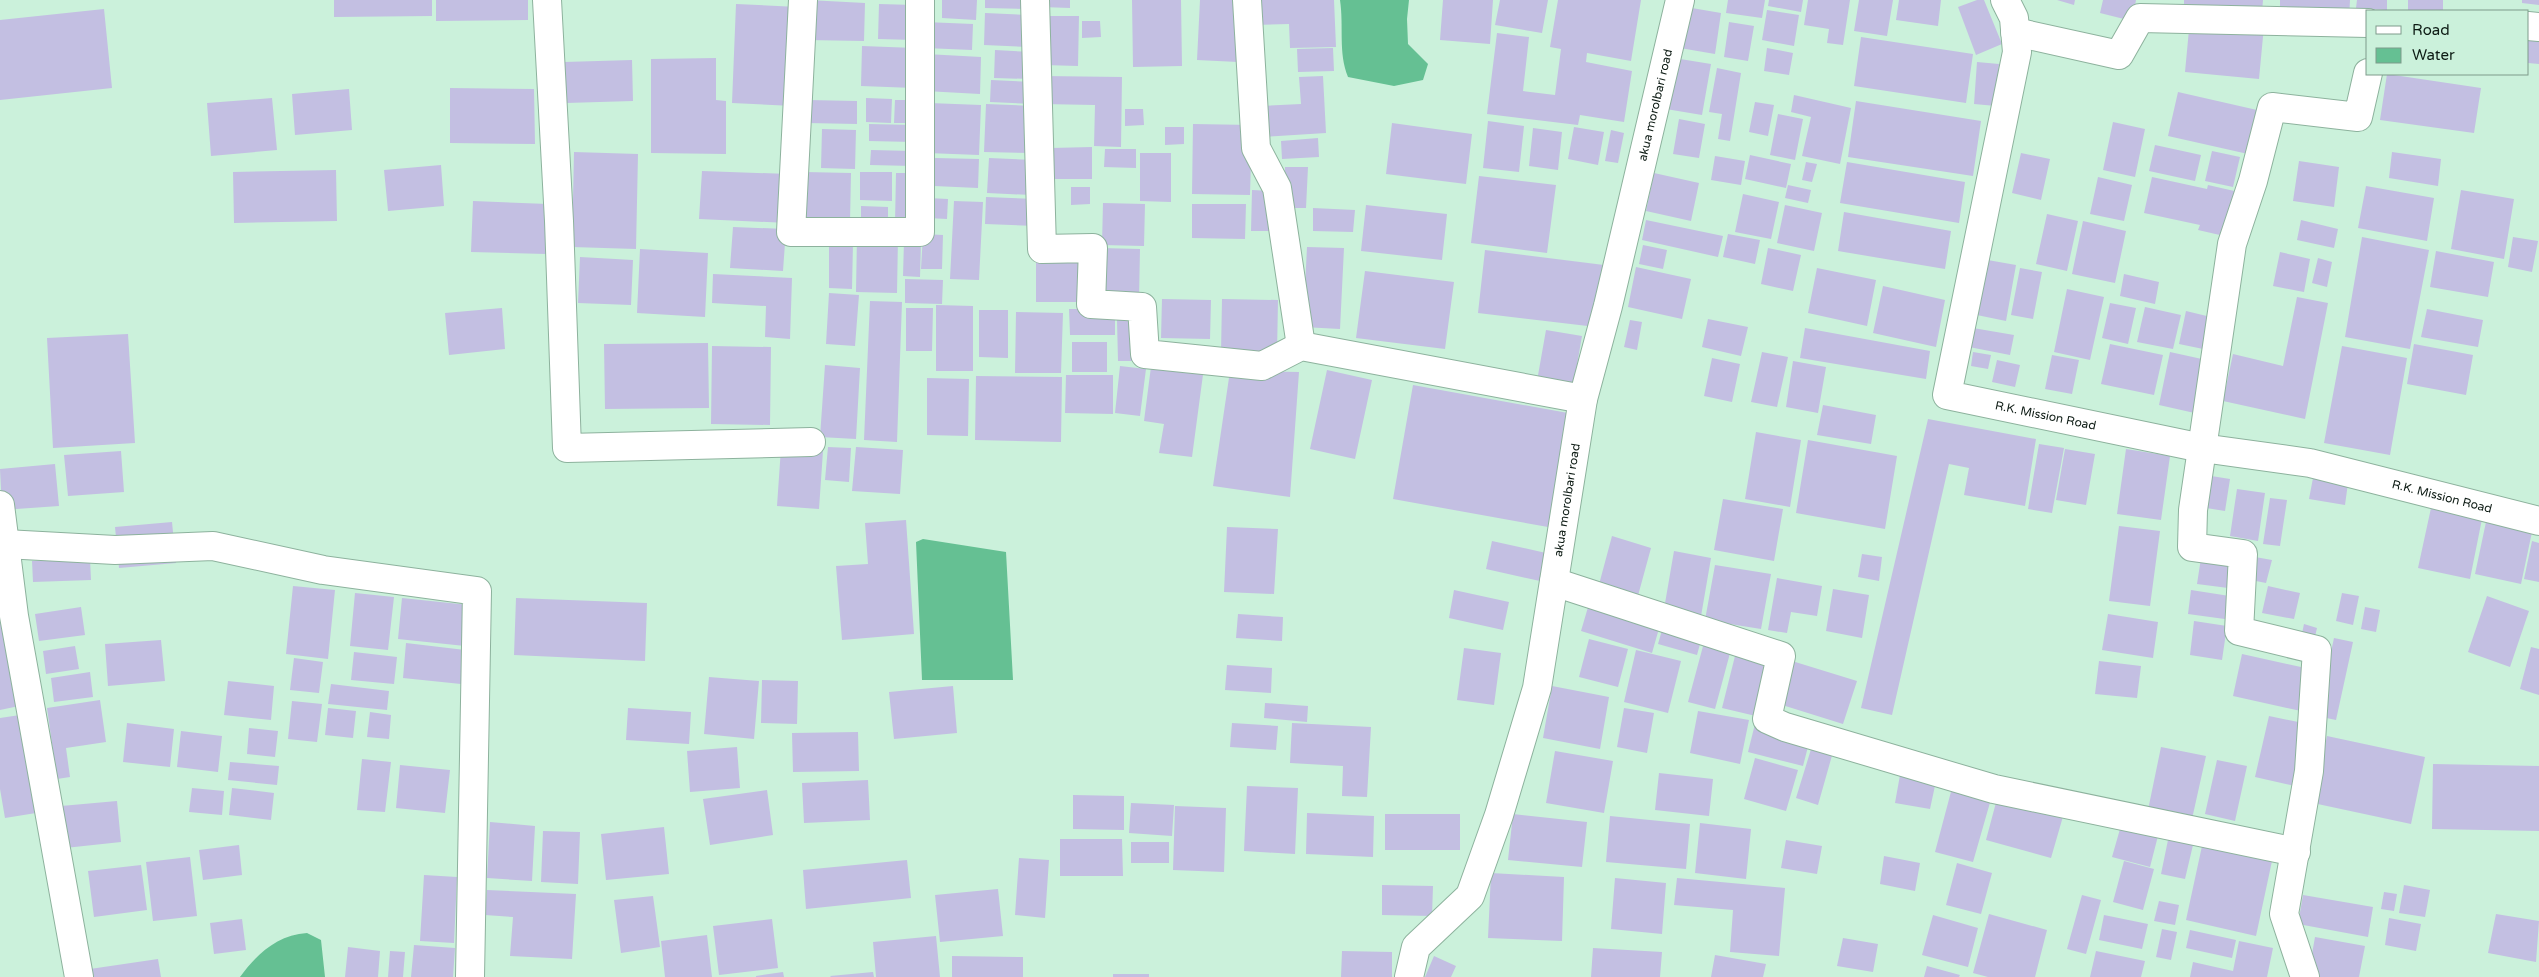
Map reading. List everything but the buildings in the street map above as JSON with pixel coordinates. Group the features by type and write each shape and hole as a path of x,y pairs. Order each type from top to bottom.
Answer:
{"street":[{"path":"547,0 559,222 567,448 811,442"},
{"path":"803,0 792,232 920,232 920,0"},
{"path":"1035,0 1042,249 1094,248 1091,304 1142,307 1145,354 1262,366 1301,346 1583,400"},
{"path":"1247,0 1256,148 1277,188 1301,346"},
{"name":"akua morolbari road","path":"1409,977 1416,947 1470,896 1499,814 1537,688 1583,400 1608,306 1680,0"},
{"name":"R.K. Mission Road","path":"2005,0 2014,18 2017,52 1947,395 2202,448 2310,463 2539,521"},
{"path":"2015,32 2119,55 2140,18 2366,22"},
{"path":"2305,977 2284,914 2296,852 2308,771 2317,650 2239,631 2243,554 2192,547 2193,510 2232,244 2253,180 2272,107 2358,117 2368,75"},
{"path":"0,505 14,616 79,977"},
{"path":"5,544 115,550 213,546 323,570 477,591 470,977"},
{"path":"1554,582 1781,656 1767,719 1785,727 1994,790 2296,852"}],"water":[{"path":"1340,0 1409,0 1407,19 1408,44 1428,64 1423,80 1394,86 1348,77 1342,49"},
{"path":"923,539 1006,552 1013,680 922,680 916,542"},
{"path":"307,933 321,940 325,977 240,977 253,961 269,947 286,937"}]}
